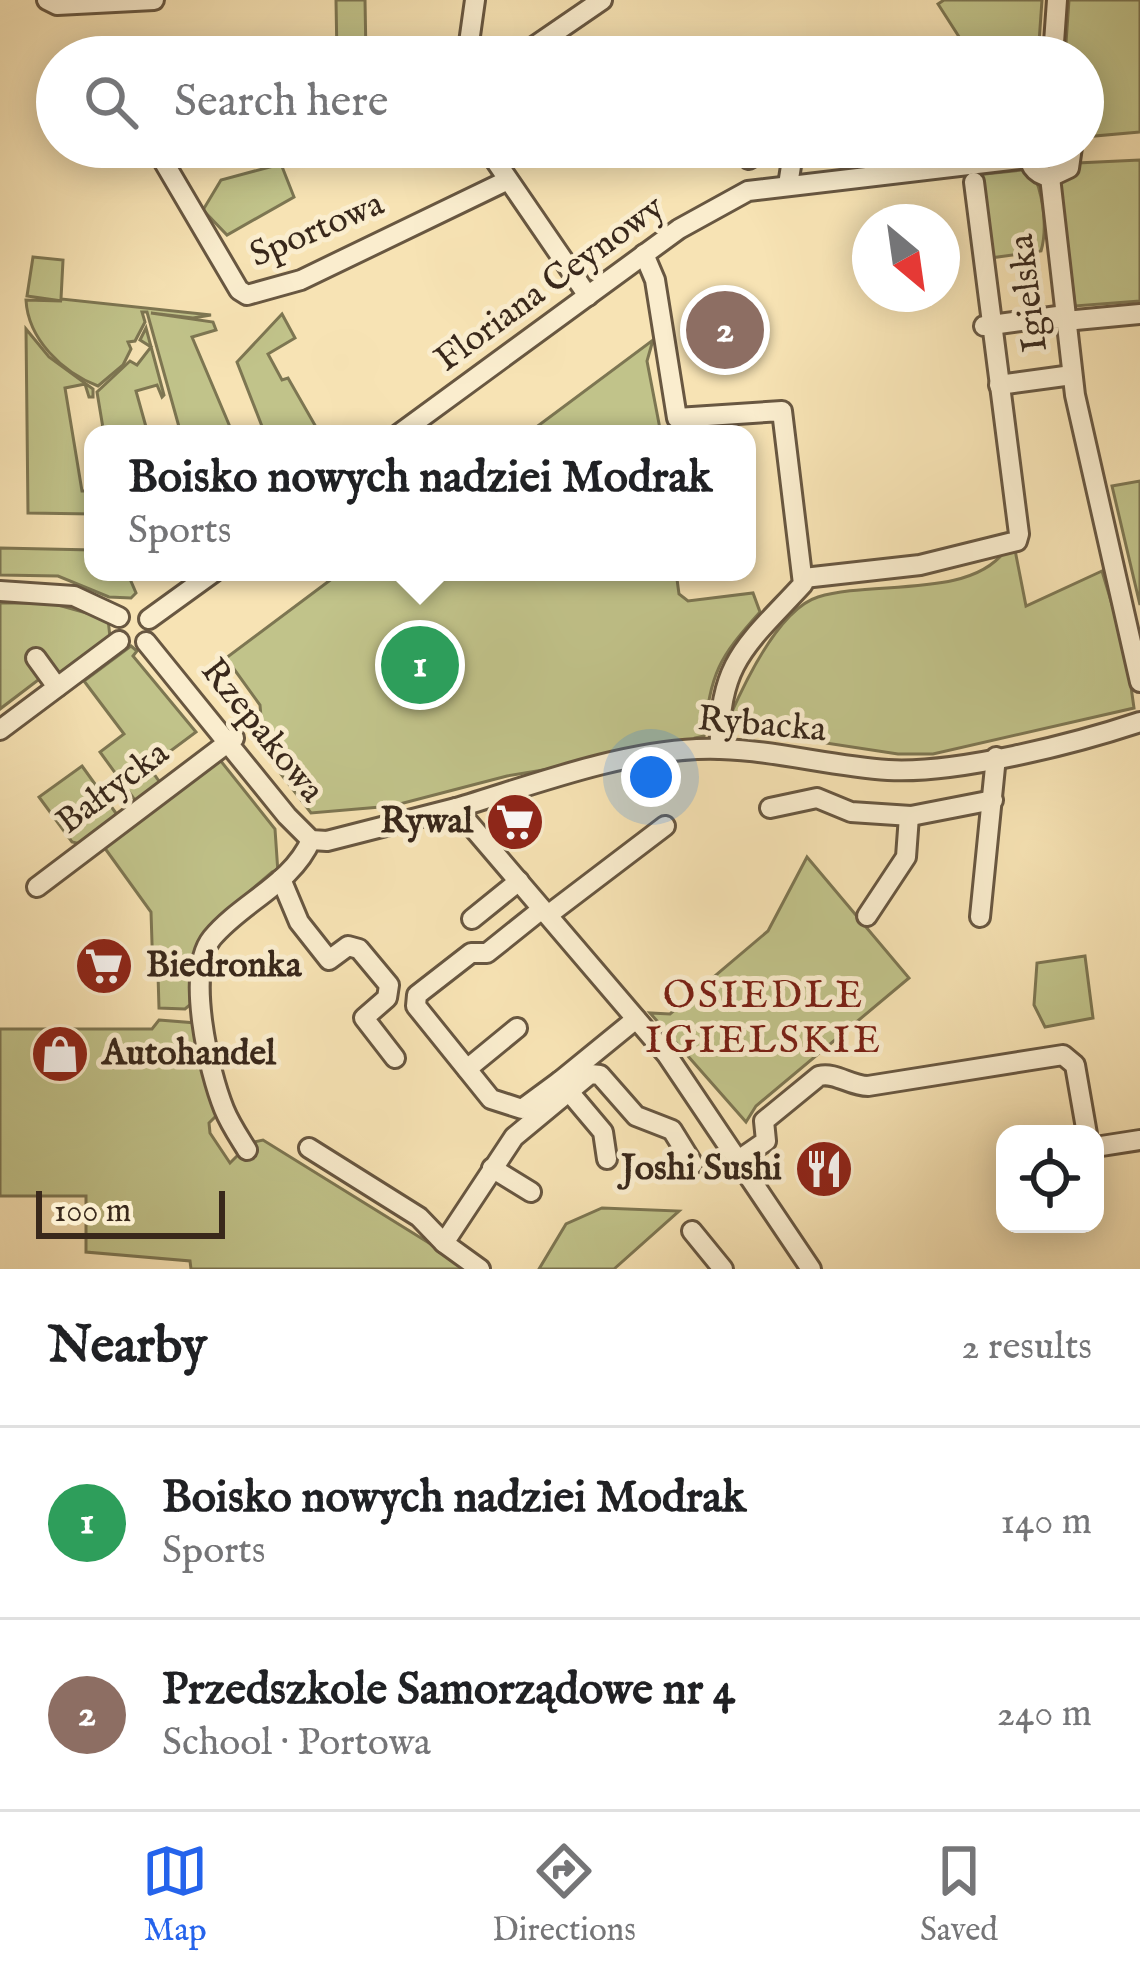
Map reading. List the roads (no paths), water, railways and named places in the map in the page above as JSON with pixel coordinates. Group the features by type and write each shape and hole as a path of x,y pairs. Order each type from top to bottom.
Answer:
{"street":[{"path":"47,0 57,4 154,0"},
{"path":"470,36 476,0"},
{"path":"550,36 602,0"},
{"path":"1054,36 1057,0"},
{"name":"Sportowa","path":"167,168 239,290 247,296 301,280 506,181"},
{"path":"498,168 588,296"},
{"path":"788,184 791,168"},
{"name":"Floriana Ceynowy","path":"411,425 679,229 748,190 908,168"},
{"path":"1034,168 1050,177 1069,168"},
{"name":"Igielska","path":"1050,177 1072,375 1140,682"},
{"path":"720,749 719,718 729,672 804,578 920,566 1017,541 999,385 987,326 974,182"},
{"path":"644,254 655,280 677,418 782,411 804,578"},
{"path":"987,326 1140,314"},
{"path":"999,385 1072,375"},
{"path":"149,619 202,581"},
{"path":"0,591 74,596 119,617"},
{"path":"134,610 149,619 152,631 146,642 136,647 119,641 115,629 119,617 134,610"},
{"path":"0,730 119,641"},
{"name":"Rzepakowa","path":"146,642 233,739 311,840 327,841 456,808"},
{"path":"36,658 57,687"},
{"name":"Rybacka","path":"456,808 661,752 720,749 931,770 1140,722"},
{"name":"Bałtycka","path":"37,887 233,739"},
{"path":"980,917 996,757"},
{"path":"770,808 817,798 850,812 909,816 993,800"},
{"path":"456,808 697,1096 808,1263 787,1269"},
{"path":"867,916 906,857 909,816"},
{"path":"665,826 487,953 471,953 417,995 416,1006 491,1099 517,1110 598,1073 636,1116 672,1130 693,1164"},
{"path":"247,1150 222,1103 197,979 214,935 301,861 311,840"},
{"path":"281,879 299,922 329,960 348,946 359,949 389,985 387,998 364,1018 395,1058"},
{"path":"472,919 519,881"},
{"path":"444,1244 514,1136 636,1019"},
{"path":"467,1069 517,1028"},
{"path":"740,1159 766,1142 766,1119 819,1076 829,1074 868,1085 1063,1054 1075,1065 1085,1125"},
{"path":"565,1086 603,1132 608,1159"},
{"path":"1104,1146 1140,1140"},
{"path":"309,1148 418,1216 444,1244 480,1269"},
{"path":"492,1168 531,1192"},
{"path":"692,1231 724,1269"}],"place":[{"name":"Przedszkole Samorządowe nr 4","path":"725,330"},
{"name":"Boisko nowych nadziei Modrak","path":"420,665"},
{"name":"Rywal","path":"515,822"},
{"name":"Biedronka","path":"104,966"},
{"name":"Autohandel","path":"60,1054"},
{"name":"Joshi Sushi","path":"824,1169"}],"district":[{"name":"OSIEDLE IGIELSKIE","path":"764,1018"}]}
